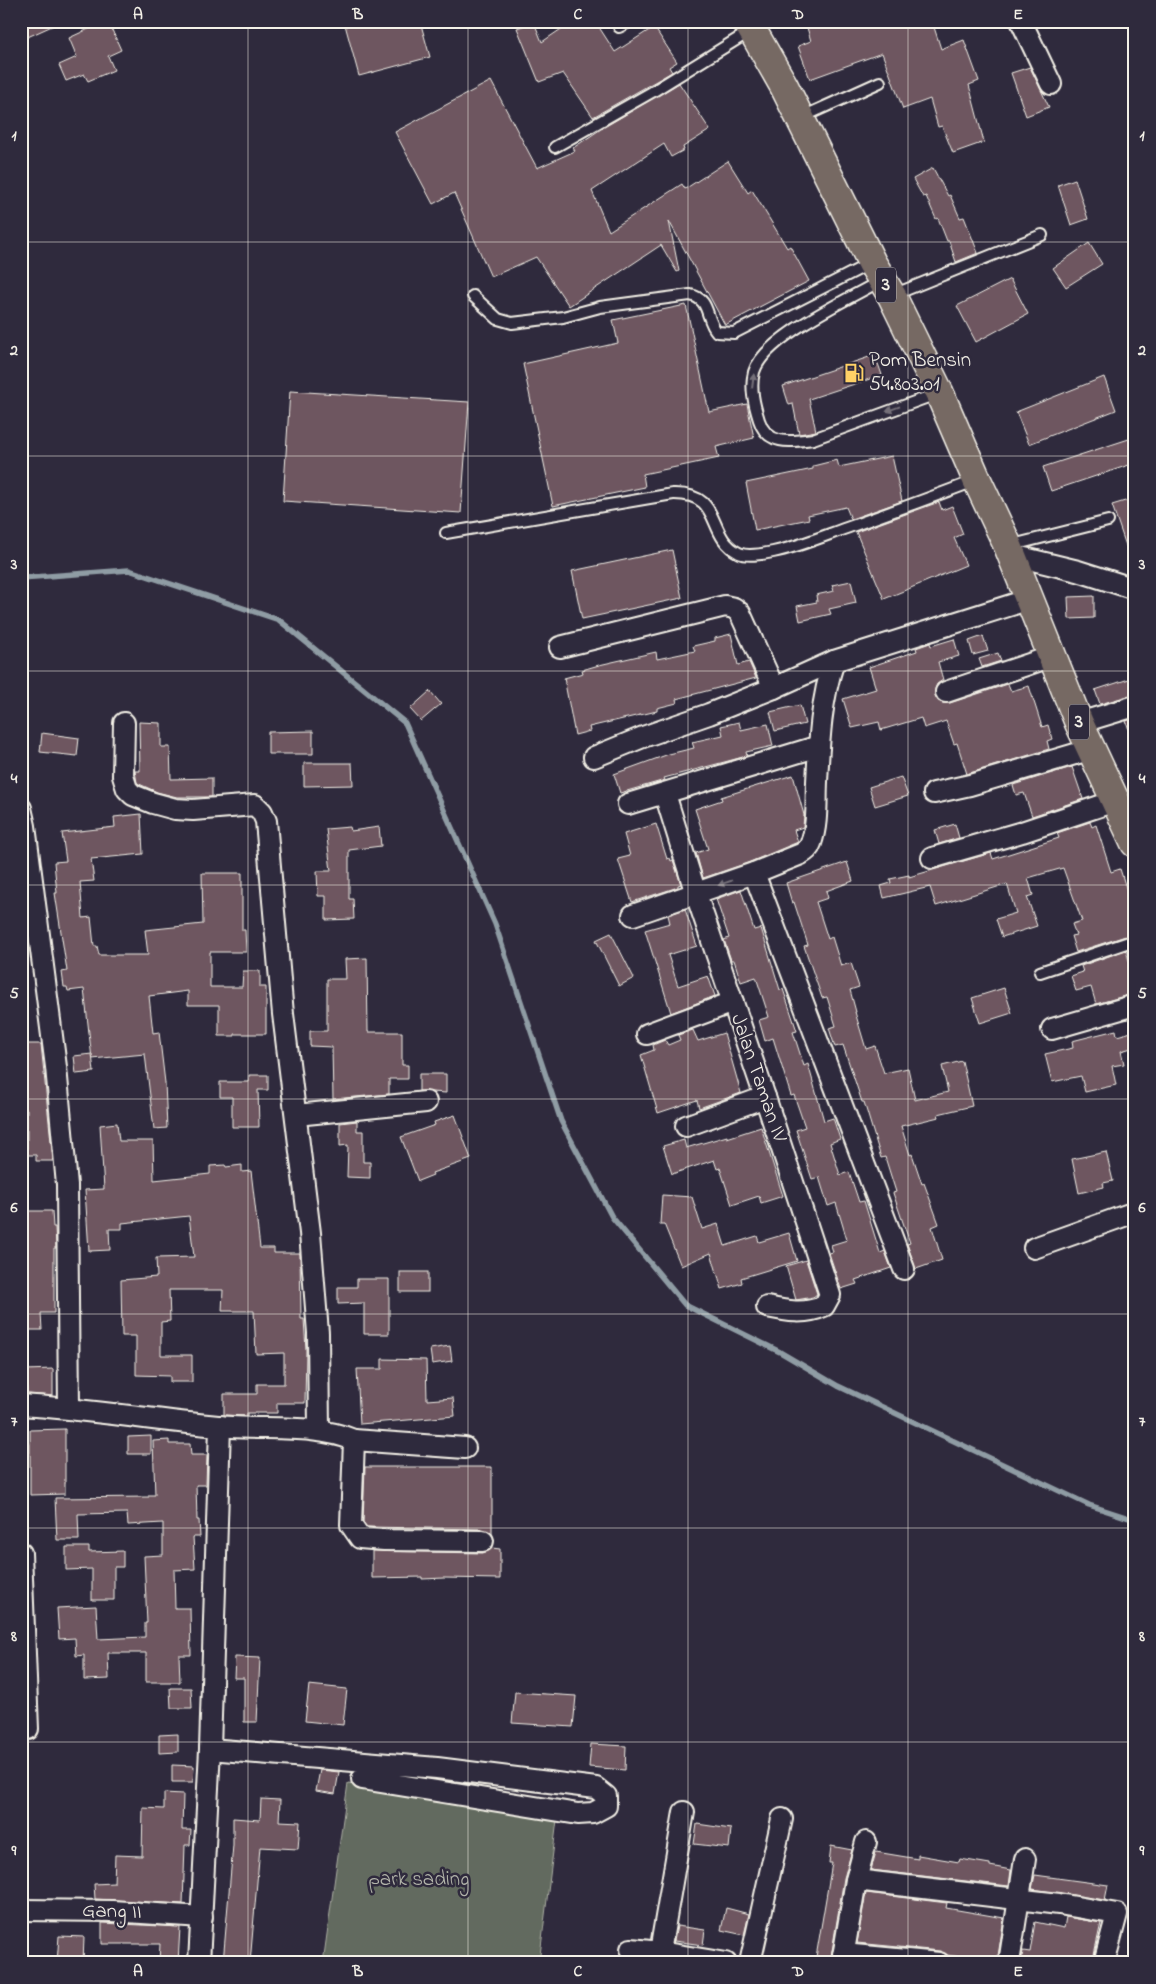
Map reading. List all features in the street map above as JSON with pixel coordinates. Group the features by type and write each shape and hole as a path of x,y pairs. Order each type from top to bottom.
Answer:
{"highway":[{"name":"3","path":"749,26 784,86 939,392 1010,550 1080,723 1135,843"}],"street":[{"path":"1021,21 1051,84"},
{"path":"1010,550 1135,589"},
{"path":"594,757 642,737 710,714 834,661 1030,599"},
{"path":"560,647 725,606 734,608 740,613 774,688"},
{"path":"946,692 1053,656"},
{"path":"633,915 754,873 808,850 816,812 819,746 828,678 834,661"},
{"path":"1080,723 1135,706"},
{"path":"124,722 123,776 127,789 133,795 175,809 193,810 256,805 266,821 283,1014 310,1233 318,1333 319,1431"},
{"path":"628,804 819,746"},
{"path":"934,793 1092,749"},
{"name":"Jalan Taman IV","path":"665,794 696,894 830,1295 824,1306 808,1311 783,1310 767,1306"},
{"path":"932,858 1022,832 1115,801"},
{"path":"23,820 51,1020 67,1185 70,1408"},
{"path":"754,873 904,1269"},
{"path":"647,1034 733,1002"},
{"path":"1052,1029 1135,1005"},
{"path":"686,1126 765,1097"},
{"path":"296,1115 426,1102"},
{"path":"1034,1248 1135,1212"},
{"path":"21,1405 70,1408 220,1426 332,1432 354,1440 464,1448"},
{"path":"199,1963 210,1749 220,1426"},
{"path":"354,1440 350,1509 351,1525 360,1538 483,1541"},
{"path":"21,1553 28,1728"},
{"path":"210,1749 437,1768 596,1788 606,1796 606,1806 593,1813 578,1814 362,1779"},
{"path":"660,1952 684,1812"},
{"path":"750,1963 782,1819"},
{"path":"866,1842 856,1880 842,1958 939,1963"},
{"path":"1009,1963 1025,1859"},
{"path":"856,1880 1117,1914 1104,1963"},
{"name":"Gang II","path":"21,1910 112,1912 202,1917"},
{"path":"631,1949 726,1963"}],"lane":[{"path":"619,27 630,21"},
{"path":"556,147 652,92 749,26"},
{"path":"800,118 880,82"},
{"path":"473,296 498,319 512,323 563,317 600,307 690,295 700,298 704,303 713,327 717,332 734,333 882,279 1042,235"},
{"path":"882,279 778,341 762,356 754,371 752,388 753,401 762,428 771,438 778,441 792,442 813,439 939,392"},
{"path":"446,533 673,494 684,494 700,499 725,542 740,553 758,554 774,552 834,532 977,480"},
{"path":"1010,550 1108,521"},
{"path":"1040,972 1135,940"}],"green space":[{"name":"park sading","path":"348,1783 557,1820 539,1963 323,1963"}],"building":[{"path":"21,21 63,21 21,40"},
{"path":"108,21 121,50 108,56 114,70 88,81 84,74 66,81 59,65 77,57 69,38"},
{"path":"344,21 420,21 430,57 359,76"},
{"path":"573,21 595,21 615,52 654,27 677,62 669,67 672,72 593,117 563,73 539,82 517,28 534,22 542,42"},
{"path":"805,21 932,21 941,49 964,40 979,81 969,85 984,142 953,153 942,126 938,127 930,99 903,109 882,53 810,79 798,46 811,41"},
{"path":"1030,67 1049,107 1026,116 1011,73"},
{"path":"491,81 537,168 575,151 573,148 601,129 679,83 710,130 683,147 684,150 671,157 664,144 592,191 609,231 682,184 685,189 728,161 748,193 752,190 787,248 790,246 809,281 725,325 669,221 679,271 677,272 661,245 569,306 536,257 491,277 454,193 433,204 395,132"},
{"path":"933,168 948,196 950,195 960,218 964,217 978,253 956,262 938,218 936,219 926,196 923,197 913,179"},
{"path":"1075,179 1088,219 1071,225 1058,185"},
{"path":"1089,243 1102,264 1066,287 1053,268"},
{"path":"1010,279 1028,314 976,342 957,306"},
{"path":"686,305 709,412 747,404 754,438 716,447 719,458 643,474 645,487 553,506 523,364 618,343 613,320"},
{"path":"875,355 882,375 809,399 816,431 799,434 793,404 789,405 783,386"},
{"path":"1104,377 1116,410 1029,444 1016,412"},
{"path":"290,391 469,402 461,513 283,501"},
{"path":"1135,437 1135,463 1051,491 1043,467"},
{"path":"892,456 902,501 851,519 846,507 808,515 809,519 755,530 746,483 813,469 813,466 837,460 839,467"},
{"path":"1135,498 1135,562 1132,563 1112,505"},
{"path":"939,502 942,510 952,506 963,534 954,538 966,565 884,599 856,532"},
{"path":"672,550 682,598 582,619 572,571"},
{"path":"851,581 856,603 829,609 831,614 800,621 797,606 817,602 816,595 834,591 832,585"},
{"path":"1094,596 1094,618 1069,619 1068,597"},
{"path":"731,634 738,665 749,662 756,678 676,699 677,703 657,708 657,711 589,727 590,731 575,735 564,678 583,673 582,670 599,665 656,652 657,659 695,651 693,646 715,641 715,638"},
{"path":"983,636 988,651 973,655 969,641"},
{"path":"954,639 959,656 938,662 943,680 937,684 935,689 938,701 950,703 1008,684 1011,691 1029,686 1042,727 1048,725 1052,739 1047,741 1049,749 967,774 957,743 954,744 946,721 924,728 921,718 881,730 879,722 852,728 843,699 876,689 869,667 917,651 916,648 930,643 931,646"},
{"path":"998,653 1001,661 982,667 979,659"},
{"path":"1135,677 1135,694 1100,704 1095,690"},
{"path":"430,691 441,704 421,721 410,709"},
{"path":"800,705 805,724 775,731 770,712"},
{"path":"1135,718 1135,739 1132,739 1126,721"},
{"path":"139,722 161,723 161,747 170,747 171,779 212,778 212,797 177,797 157,792 137,783 135,771 140,771"},
{"path":"739,722 741,730 768,724 773,746 746,752 747,756 664,778 665,780 620,793 614,774 669,754 694,748 692,742 723,735 721,726"},
{"path":"313,731 313,754 268,754 268,732"},
{"path":"42,733 79,738 77,756 40,752"},
{"path":"304,763 352,763 353,785 304,786"},
{"path":"1072,767 1083,799 1032,816 1024,793 1016,795 1013,785"},
{"path":"793,775 804,815 803,827 794,830 798,842 750,862 703,878 696,853 708,849 695,809 722,800 721,797"},
{"path":"901,777 908,796 875,806 869,787"},
{"path":"141,814 143,854 91,859 94,881 80,882 83,918 91,917 94,946 97,946 99,955 148,955 145,930 203,924 202,873 242,873 242,930 245,930 246,952 210,952 210,987 242,987 243,971 260,971 260,987 266,987 266,1034 219,1036 219,1005 188,1005 188,991 149,996 153,1033 159,1032 165,1083 167,1128 154,1129 145,1054 92,1059 84,989 68,991 67,987 64,987 62,972 67,971 55,893 57,893 54,862 66,861 62,833 115,827 114,817"},
{"path":"1090,822 1092,827 1096,825 1111,872 1120,869 1135,916 1135,933 1076,952 1071,936 1076,935 1072,924 1082,921 1063,868 1028,878 1033,895 1027,897 1037,926 1002,937 996,919 1016,913 1007,884 936,906 930,887 884,898 881,886 891,883 890,879 909,875 909,877 991,853 993,859 1059,838 1057,833"},
{"path":"656,824 667,859 673,860 681,884 678,887 632,902 618,859 630,856 624,834"},
{"path":"955,824 959,838 939,844 935,830"},
{"path":"350,827 351,831 379,827 381,846 349,850 349,899 353,899 354,919 326,920 326,896 318,896 317,871 331,871 326,829"},
{"path":"847,862 853,881 826,891 828,898 816,902 828,939 832,937 841,966 851,963 859,987 850,990 866,1049 875,1046 884,1073 908,1068 915,1100 948,1092 942,1066 962,1061 972,1106 938,1114 939,1117 901,1126 910,1155 912,1154 939,1224 932,1227 942,1260 916,1269 907,1244 910,1243 893,1193 896,1192 885,1157 881,1158 864,1102 862,1102 843,1045 835,1047 829,1028 836,1026 827,997 822,998 804,946 808,945 786,883"},
{"path":"741,890 754,930 761,928 780,990 783,989 797,1031 793,1032 804,1066 808,1064 824,1121 833,1118 840,1139 830,1143 840,1175 849,1172 859,1202 864,1201 880,1253 885,1251 891,1268 855,1280 857,1284 841,1289 829,1253 833,1252 831,1245 847,1240 836,1203 828,1206 819,1177 812,1179 796,1130 805,1127 794,1095 791,1096 773,1038 765,1041 759,1020 769,1017 756,977 741,982 734,960 731,960 724,940 729,938 716,899"},
{"path":"685,909 697,946 668,955 678,986 708,976 715,996 671,1013 645,930 670,923 668,915"},
{"path":"611,933 634,978 619,986 596,940"},
{"path":"1126,950 1132,972 1129,973 1135,993 1096,1004 1091,987 1076,991 1071,976 1083,972 1081,966"},
{"path":"367,958 368,1032 402,1032 402,1065 408,1065 408,1079 389,1079 389,1094 333,1099 332,1047 310,1046 310,1031 327,1031 327,979 346,979 345,959"},
{"path":"1004,988 1012,1013 980,1023 972,998"},
{"path":"693,1030 698,1041 724,1033 741,1093 699,1108 697,1100 658,1113 641,1055 654,1050 653,1045 665,1040 668,1045 680,1040 678,1035"},
{"path":"1116,1030 1117,1036 1135,1031 1135,1047 1121,1051 1124,1064 1112,1066 1116,1085 1085,1092 1081,1076 1052,1082 1045,1054 1073,1048 1072,1041"},
{"path":"26,1044 41,1044 53,1161 36,1161 36,1155 27,1155 27,1109 21,1110 21,1052 27,1052"},
{"path":"92,1054 94,1072 76,1074 74,1056"},
{"path":"419,1074 446,1074 446,1093 419,1091"},
{"path":"249,1075 268,1075 268,1090 258,1090 259,1127 232,1127 232,1097 220,1097 220,1082 249,1082"},
{"path":"455,1115 471,1159 432,1173 433,1175 418,1181 401,1137 435,1125 434,1122"},
{"path":"357,1121 357,1131 363,1131 363,1162 370,1162 370,1178 347,1177 348,1145 340,1146 340,1123"},
{"path":"117,1123 119,1141 153,1141 154,1180 210,1174 210,1166 242,1165 242,1172 251,1171 260,1248 274,1248 274,1253 300,1253 301,1319 304,1319 306,1350 305,1403 277,1403 277,1413 247,1413 247,1416 224,1415 224,1394 257,1394 257,1384 284,1384 284,1353 256,1354 254,1311 222,1311 223,1290 169,1290 170,1321 161,1322 161,1355 192,1355 192,1382 170,1382 170,1376 136,1375 136,1336 122,1336 121,1280 157,1277 156,1258 194,1257 189,1216 122,1223 122,1229 109,1229 110,1250 89,1251 85,1190 104,1189 100,1125"},
{"path":"761,1127 783,1196 761,1203 759,1196 732,1205 720,1168 717,1169 714,1160 672,1174 663,1146 684,1140 686,1148"},
{"path":"1106,1152 1113,1181 1103,1183 1104,1187 1079,1193 1072,1159"},
{"path":"662,1195 692,1197 702,1229 718,1224 725,1246 757,1236 759,1242 789,1233 797,1261 741,1278 742,1283 722,1289 711,1253 681,1266 664,1224 660,1224"},
{"path":"21,1211 52,1211 53,1227 55,1227 54,1313 41,1313 42,1330 27,1330 26,1280 21,1280"},
{"path":"806,1260 817,1294 813,1297 796,1300 786,1266"},
{"path":"400,1272 428,1272 428,1292 400,1292"},
{"path":"357,1279 389,1279 389,1334 364,1334 364,1303 338,1304 338,1287 357,1287"},
{"path":"450,1346 452,1361 432,1364 430,1349"},
{"path":"382,1359 426,1360 427,1400 453,1398 455,1416 360,1424 357,1369 382,1369"},
{"path":"53,1369 53,1396 27,1394 26,1370"},
{"path":"65,1429 65,1494 30,1495 30,1430"},
{"path":"151,1436 151,1454 128,1454 128,1437"},
{"path":"169,1440 169,1444 190,1444 191,1455 207,1455 206,1485 196,1485 197,1520 199,1520 200,1537 193,1537 195,1569 174,1570 175,1608 190,1608 191,1655 179,1655 180,1682 146,1682 146,1653 108,1653 109,1679 84,1680 84,1655 76,1656 75,1638 59,1639 57,1608 96,1606 98,1639 145,1637 145,1623 147,1623 144,1556 163,1555 163,1523 128,1525 127,1513 78,1514 79,1540 57,1540 55,1498 149,1497 149,1495 155,1495 153,1441"},
{"path":"365,1467 492,1467 492,1534 483,1529 367,1527 363,1522"},
{"path":"66,1547 89,1547 89,1552 123,1551 123,1567 114,1567 114,1600 92,1600 92,1569 66,1570"},
{"path":"492,1548 500,1549 500,1579 372,1578 372,1551 483,1553"},
{"path":"235,1657 260,1658 257,1722 244,1722 244,1678 234,1678"},
{"path":"309,1685 347,1689 343,1725 305,1721"},
{"path":"170,1688 191,1688 192,1708 171,1708"},
{"path":"515,1692 576,1696 573,1727 512,1723"},
{"path":"178,1734 178,1752 159,1753 159,1735"},
{"path":"591,1744 626,1746 625,1770 589,1767"},
{"path":"172,1765 194,1766 193,1782 172,1782"},
{"path":"320,1770 339,1772 335,1794 316,1791"},
{"path":"164,1793 183,1794 182,1830 191,1830 190,1845 185,1845 183,1904 95,1899 94,1884 114,1883 115,1855 142,1856 143,1808 164,1809"},
{"path":"261,1799 280,1800 279,1821 300,1822 298,1849 260,1847 250,1963 223,1963 233,1845 233,1818 260,1820"},
{"path":"697,1824 731,1829 729,1848 694,1844"},
{"path":"831,1846 852,1850 844,1878 830,1963 815,1963 832,1863 829,1863"},
{"path":"876,1852 918,1859 918,1855 959,1862 960,1859 990,1864 990,1866 1011,1870 1009,1886 871,1870"},
{"path":"1035,1875 1108,1885 1105,1900 1032,1889"},
{"path":"866,1893 947,1903 946,1908 1004,1918 997,1962 947,1955 940,1951 857,1943"},
{"path":"726,1908 749,1914 744,1935 721,1930"},
{"path":"1066,1917 1101,1923 1092,1963 1021,1963 1023,1951 1030,1952 1035,1922 1064,1928"},
{"path":"102,1923 180,1927 178,1963 159,1963 160,1944 102,1944"},
{"path":"677,1926 705,1930 703,1945 674,1941"},
{"path":"59,1936 84,1937 83,1963 57,1963"}],"waterway":[{"path":"21,578 129,570 279,620 405,723 495,924 561,1121 612,1217 685,1305 780,1352 838,1386 1089,1505 1135,1520"}],"place":[{"name":"Pom Bensin 54.803.01","path":"854,373"}]}
